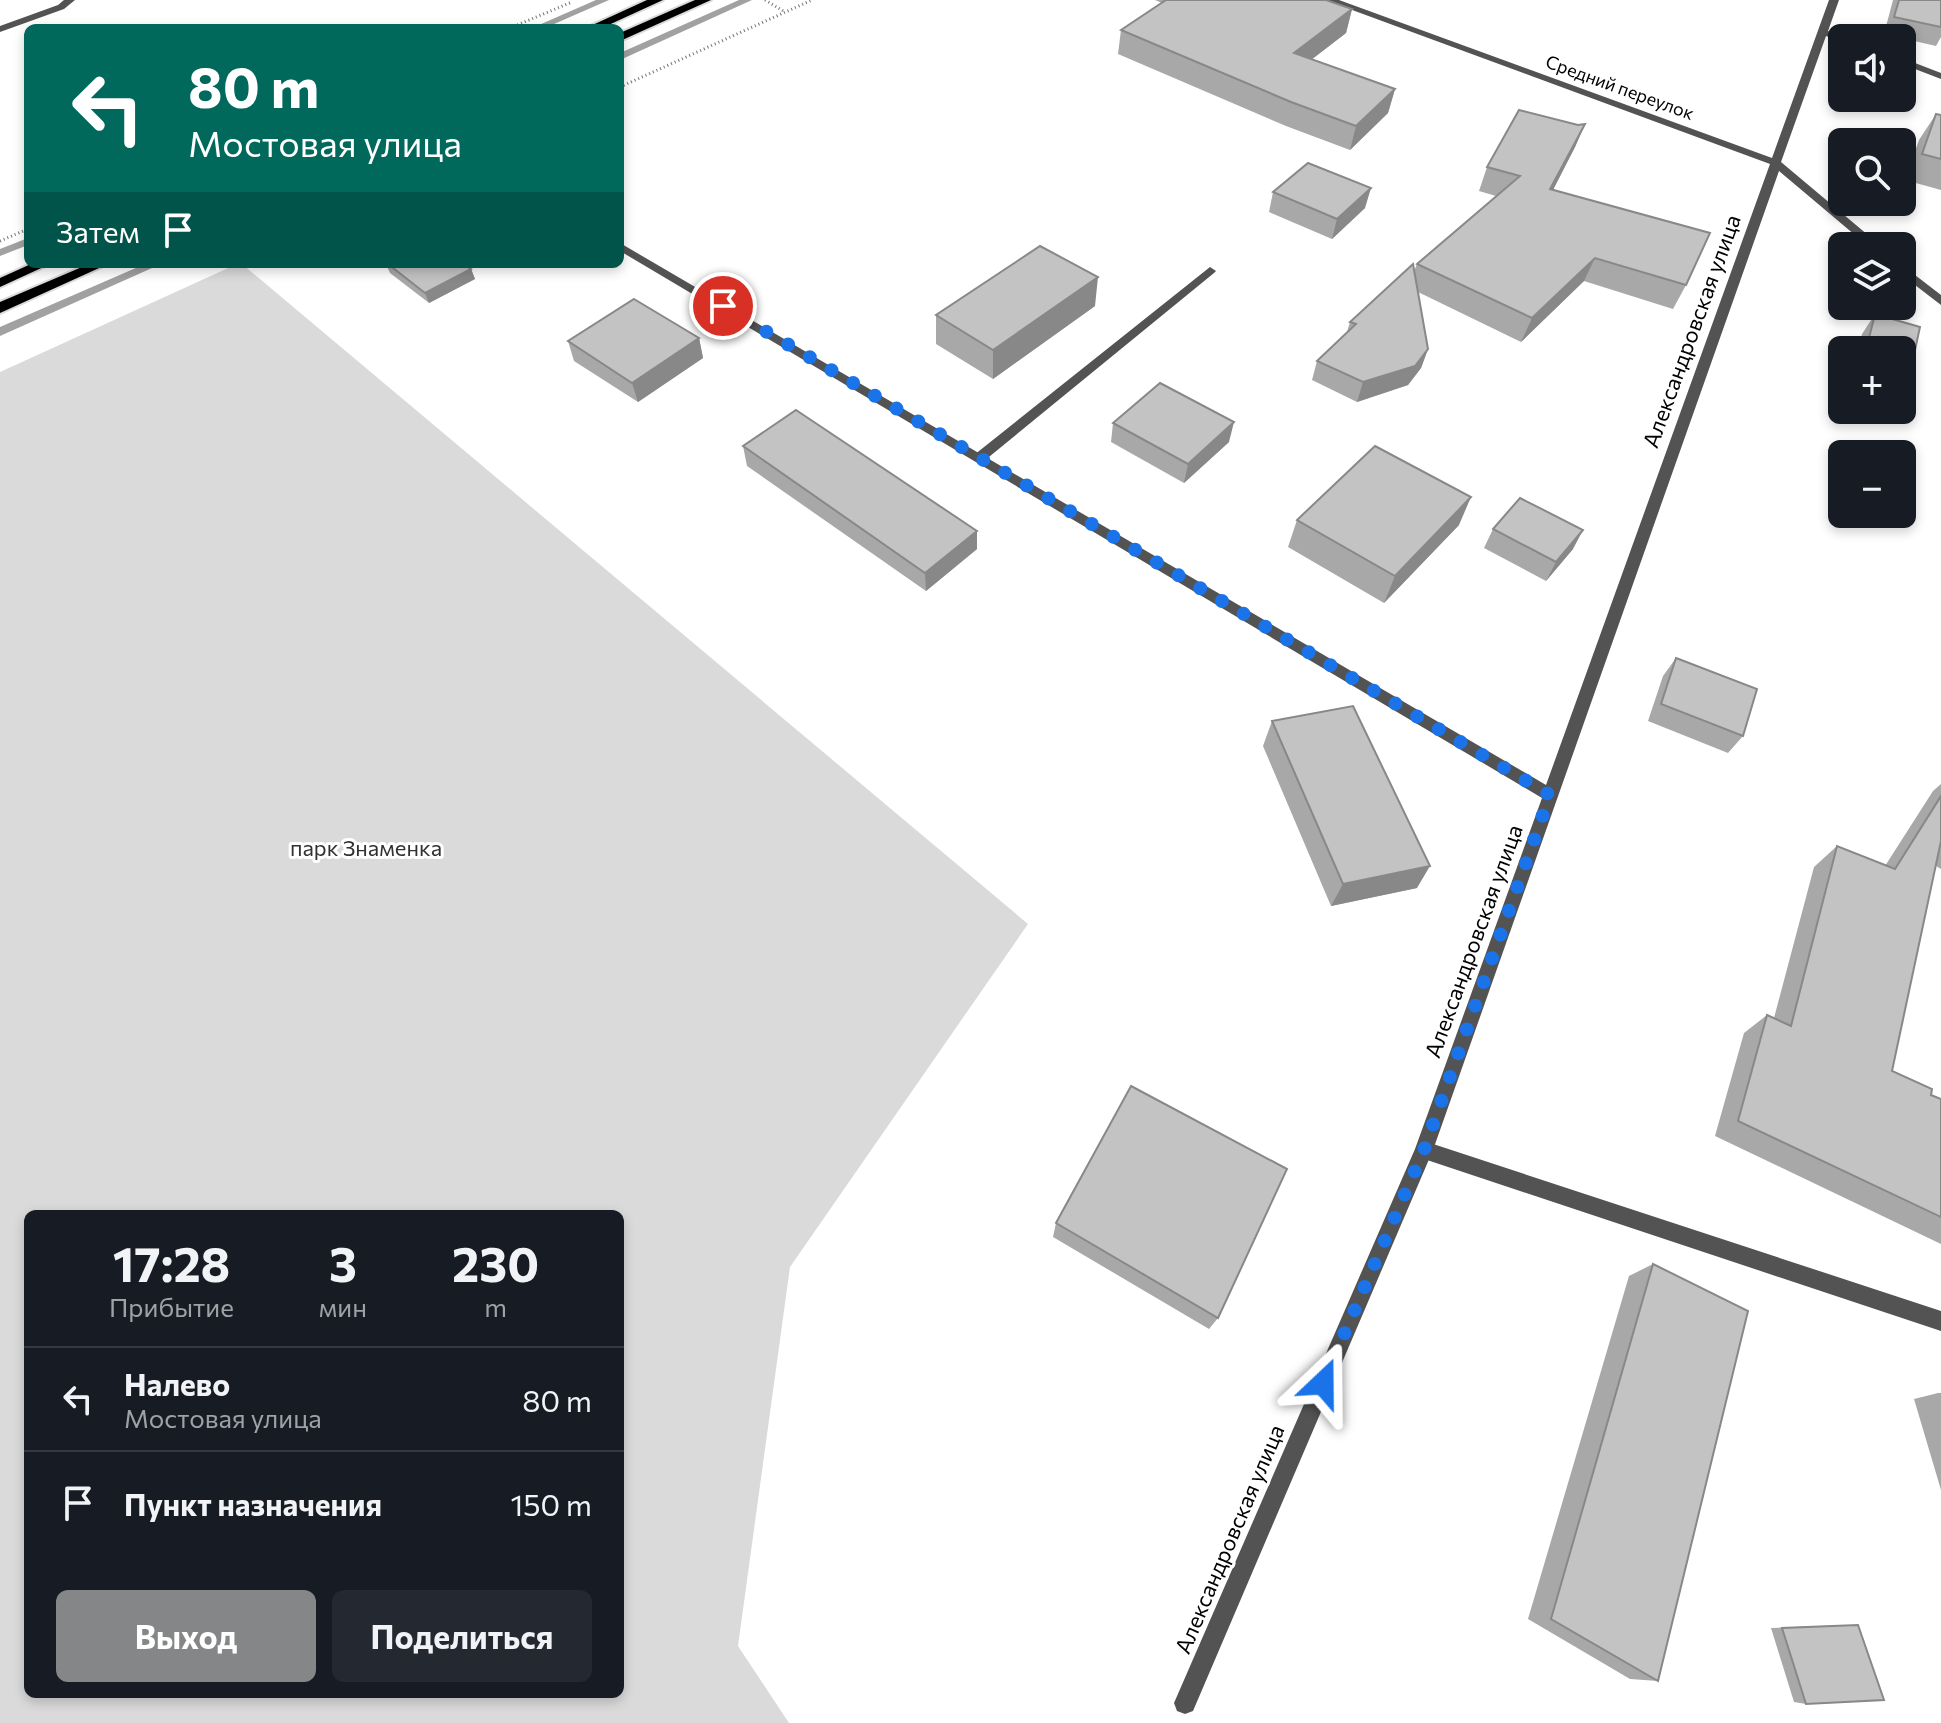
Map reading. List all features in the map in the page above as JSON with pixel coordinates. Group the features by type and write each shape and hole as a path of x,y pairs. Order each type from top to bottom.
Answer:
{"main road":[{"path":"601,24 657,0"},
{"path":"624,35 705,0"},
{"path":"0,283 34,268"},
{"path":"0,308 92,268"}],"street":[{"path":"0,29 61,7 70,0"},
{"name":"Средний переулок","path":"1330,0 1776,163 1858,232"},
{"name":"Александровская улица","path":"1185,1703 1424,1150 1834,0"},
{"path":"1823,32 1828,34"},
{"path":"1916,66 1941,76"},
{"path":"624,248 1550,795"},
{"path":"979,458 1210,271"},
{"path":"1916,280 1941,301"},
{"path":"1424,1150 1941,1321"}],"path":[{"path":"520,24 577,0"},
{"path":"765,0 786,12"},
{"path":"624,85 812,0"},
{"path":"0,241 24,231"}],"green space":[{"name":"парк Знаменка","path":"228,268 247,268 1028,924 790,1267 738,1646 789,1723 0,1723 0,372"}],"building":[{"path":"1166,0 1326,0 1352,9 1294,53 1395,89 1356,126 1121,30"},
{"path":"1899,0 1941,0 1941,27 1894,17"},
{"path":"1519,110 1578,125 1585,124 1550,189 1710,233 1686,285 1595,258 1532,318 1417,264 1520,176 1487,167"},
{"path":"1936,114 1941,115 1941,159 1922,154"},
{"path":"1308,163 1371,188 1337,219 1273,192"},
{"path":"1040,246 1098,277 993,350 936,315"},
{"path":"1413,264 1428,349 1415,366 1363,382 1317,361 1356,324 1350,322"},
{"path":"393,268 471,269 425,293"},
{"path":"634,299 699,338 632,383 568,341"},
{"path":"1874,320 1896,320 1920,327 1916,345 1916,336 1870,336"},
{"path":"1160,383 1234,422 1188,464 1113,423"},
{"path":"796,410 977,531 925,573 743,446"},
{"path":"1375,446 1471,497 1395,576 1297,520"},
{"path":"1520,498 1583,530 1556,562 1493,529"},
{"path":"1676,658 1757,689 1743,736 1661,704"},
{"path":"1353,706 1430,866 1343,884 1272,721"},
{"path":"1941,796 1941,841 1892,1071 1932,1089 1931,1095 1941,1099 1941,1217 1738,1121 1767,1015 1791,1026 1837,846 1895,869"},
{"path":"1131,1086 1287,1169 1218,1318 1056,1223"},
{"path":"1653,1264 1748,1311 1658,1681 1551,1619"},
{"path":"1858,1625 1884,1700 1806,1704 1782,1628"}],"waterway":[{"path":"547,24 604,0"},
{"path":"624,55 747,0"},
{"path":"0,253 24,243"},
{"path":"0,332 146,268"}],"route":[{"path":"723,306 1550,795 1424,1150 1323,1383"}]}
